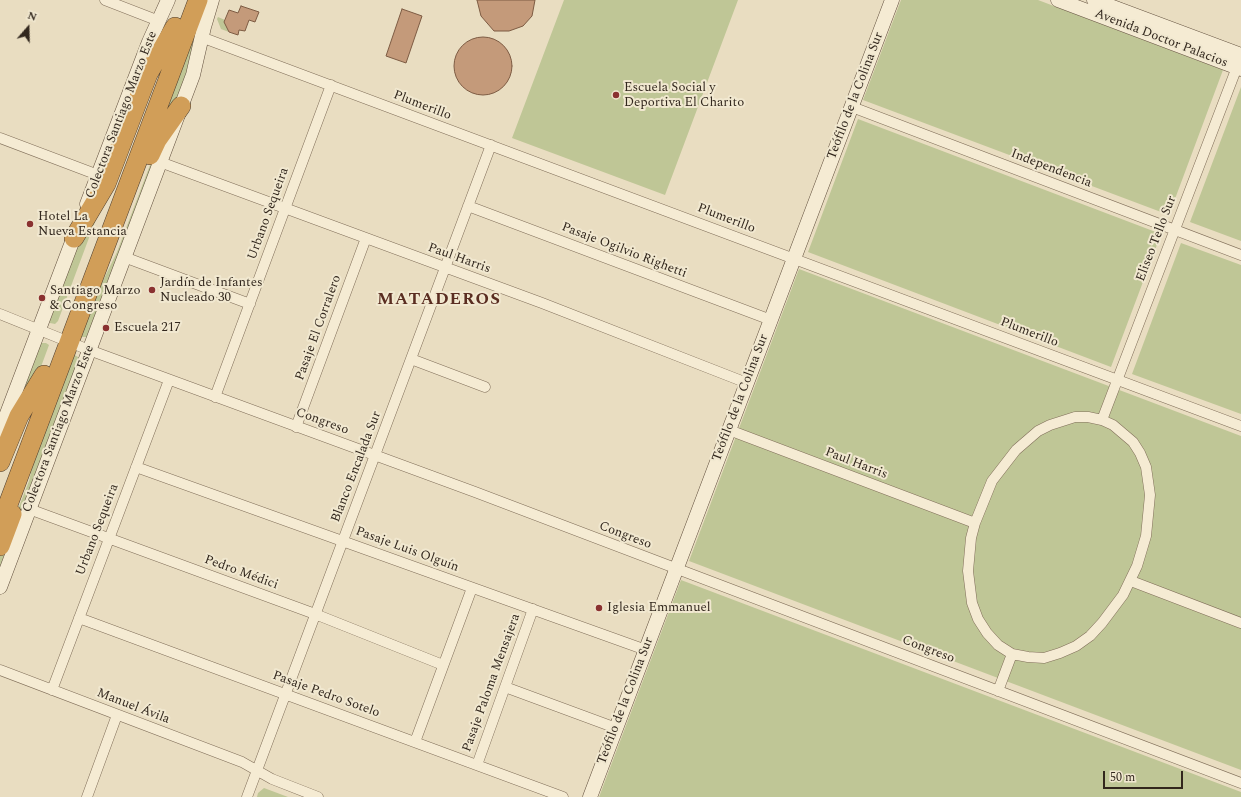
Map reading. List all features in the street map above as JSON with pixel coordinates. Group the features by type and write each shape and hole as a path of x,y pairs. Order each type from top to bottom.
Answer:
{"highway":[{"path":"74,238 106,184 167,24 185,0"},
{"path":"87,294 198,0"},
{"path":"0,526 33,438 167,24"},
{"path":"0,462 17,420 64,339 87,294 114,249 153,147 182,106"},
{"path":"0,491 44,375"},
{"path":"0,546 27,473 33,438"}],"street":[{"path":"105,0 167,24"},
{"name":"Colectora Santiago Marzo Este","path":"0,432 149,42 167,24 168,0"},
{"name":"Colectora Santiago Marzo Este","path":"0,587 182,106 195,68 201,37 212,0"},
{"name":"Teófilo de la Colina Sur","path":"590,797 892,0"},
{"name":"Avenida Doctor Palacios","path":"1058,0 1099,4 1240,64"},
{"name":"Plumerillo","path":"201,37 1241,426"},
{"name":"Eliseo Tello Sur","path":"1102,420 1174,230 1240,64"},
{"name":"Urbano Sequeira","path":"215,397 331,85"},
{"name":"Independencia","path":"852,107 1241,255"},
{"path":"0,138 98,175"},
{"name":"Blanco Encalada Sur","path":"247,797 491,145"},
{"name":"Paul Harris","path":"160,162 445,267 747,383"},
{"name":"Pasaje Ogilvio Righetti","path":"468,206 771,320"},
{"name":"Pasaje El Corralero","path":"296,426 366,238"},
{"path":"124,257 250,304"},
{"name":"Congreso","path":"0,314 89,350 375,455 1241,783"},
{"path":"411,360 485,387"},
{"name":"Urbano Sequeira","path":"52,690 169,380"},
{"path":"1088,417 1102,420 1113,425 1133,442 1146,467 1149,481 1150,507 1146,536 1130,581 1123,595 1102,623 1090,636 1076,646 1044,658 1012,654 998,645 987,633 978,619 972,603 968,571 970,546 975,523 986,494 999,470 1026,440 1044,428 1062,420 1088,417"},
{"name":"Paul Harris","path":"729,430 975,523"},
{"name":"Pasaje Luis Olguín","path":"136,467 646,650"},
{"name":"Pedro Médici","path":"29,509 315,614 443,665"},
{"path":"1130,581 1241,623"},
{"path":"415,742 472,588"},
{"name":"Pasaje Paloma Mensajera","path":"476,765 533,609"},
{"name":"Pasaje Pedro Sotelo","path":"79,618 563,797"},
{"path":"998,691 1012,654"},
{"name":"Manuel Ávila","path":"0,670 242,762 272,779 318,797"},
{"path":"505,687 616,728"},
{"path":"88,797 117,715"}],"green space":[{"path":"204,0 191,62 181,92 156,136"},
{"name":"Escuela Social y Deportiva El Charito","path":"564,0 738,0 665,195 512,138"},
{"path":"901,0 1038,0 1223,70 1169,215 863,100"},
{"path":"218,17 225,20 229,32 221,29 217,19"},
{"path":"1241,87 1241,241 1190,222"},
{"path":"858,119 1161,234 1111,367 808,252"},
{"path":"158,144 160,144 87,337 81,337 91,305 117,252"},
{"path":"102,203 58,321 55,324 50,323 49,321 82,231"},
{"path":"1181,243 1241,265 1241,414 1132,374"},
{"path":"799,269 1241,436 1241,770 689,561"},
{"path":"40,343 46,343 49,345 42,364 0,443"},
{"path":"73,354 78,357 78,361 0,567 0,555 29,481 39,438"},
{"path":"681,580 1241,792 1241,797 599,797"},
{"path":"264,788 288,797 257,797 258,793"}],"building":[{"path":"477,0 535,0 532,16 523,26 509,31 494,31 481,16"},
{"path":"241,6 259,12 255,22 249,20 245,31 239,30 238,35 229,32 224,22 229,10 238,13"},
{"path":"402,9 422,16 406,63 386,56"},
{"path":"483,37 494,39 507,50 510,55 512,66 510,77 499,90 494,93 483,95 472,93 459,82 456,77 454,66 456,55 467,42 472,39"}],"place":[{"name":"Escuela Social y Deportiva El Charito","path":"616,95"},
{"name":"Hotel La Nueva Estancia","path":"30,224"},
{"name":"Jardín de Infantes Nucleado 30","path":"152,290"},
{"name":"Santiago Marzo & Congreso","path":"42,298"},
{"name":"Escuela 217","path":"106,328"},
{"name":"Iglesia Emmanuel","path":"599,608"}],"district":[{"name":"MATADEROS","path":"439,301"}]}
